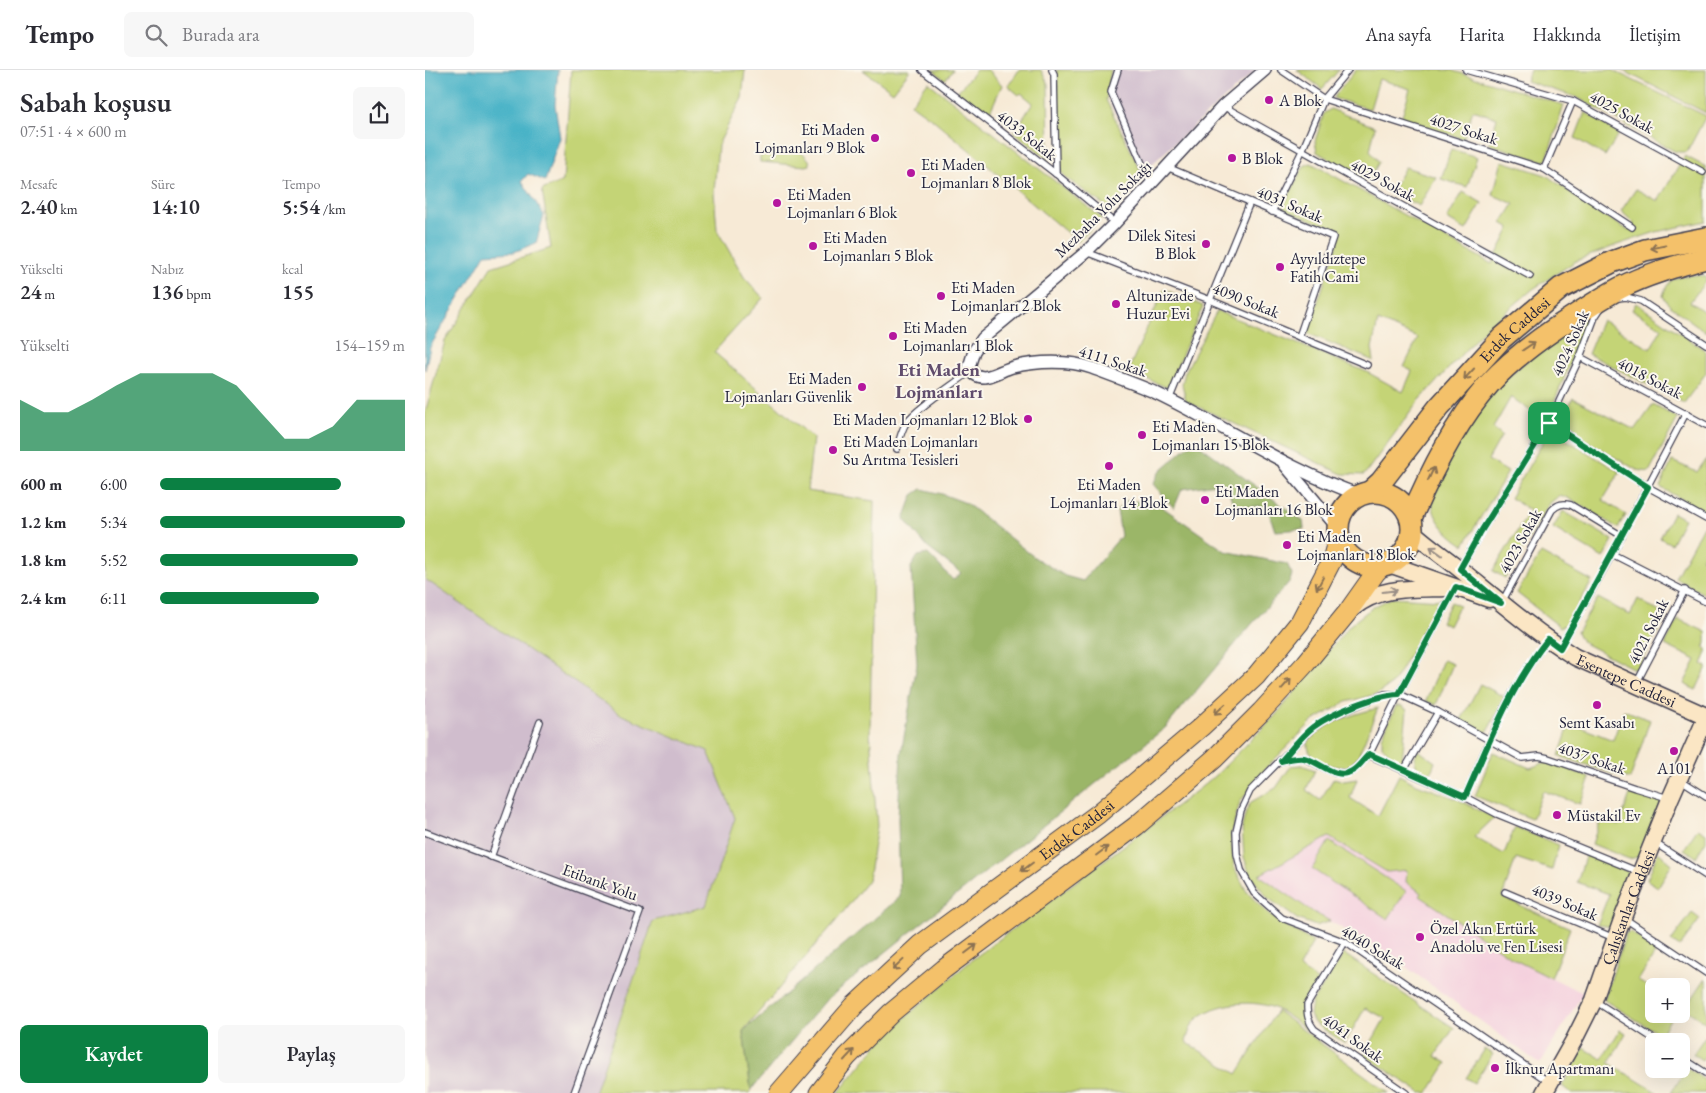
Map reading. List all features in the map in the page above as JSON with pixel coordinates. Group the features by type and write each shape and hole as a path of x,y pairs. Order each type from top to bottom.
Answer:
{"highway":[{"name":"Erdek Caddesi","path":"1365,493 1381,482 1439,407 1502,338 1561,288 1612,262 1645,250 1706,238"},
{"name":"Erdek Caddesi","path":"1412,525 1441,454 1489,384 1522,351 1584,309 1621,288 1646,277 1706,258"},
{"name":"Esentepe Caddesi","path":"1365,493 1379,492 1395,497 1402,503 1412,525"},
{"path":"1338,533 1339,517 1344,508 1351,500 1365,493"},
{"path":"1386,565 1403,555 1411,540 1412,525"},
{"name":"Esentepe Caddesi","path":"1338,533 1342,547 1355,561 1373,567 1386,565"}],"main road":[{"name":"Erdek Caddesi","path":"779,1093 854,1006 920,945 1098,814 1201,727 1256,676 1300,622 1332,560 1338,533"},
{"name":"Erdek Caddesi","path":"819,1093 847,1057 891,1013 944,969 1136,826 1214,758 1261,712 1347,613 1376,572 1386,565"}],"street":[{"name":"Mezbaha Yolu Sokağı","path":"971,371 969,367 972,355 983,338 1086,252 1151,185 1223,106 1265,70"},
{"name":"4111 Sokak","path":"971,371 979,376 984,376 1014,367 1041,364 1073,364 1091,368 1155,393 1281,461 1334,486 1365,493"},
{"name":"4111 Sokak","path":"1281,461 1338,533"},
{"name":"Esentepe Caddesi","path":"1412,525 1424,542 1554,643 1593,667 1705,718"},
{"name":"Esentepe Caddesi","path":"1386,565 1501,603"},
{"path":"1347,613 1366,598 1378,593 1456,587"},
{"name":"Çalışkanlar Caddesi","path":"1548,1088 1594,1000 1623,917 1670,799 1705,718"}],"lane":[{"name":"4033 Sokak","path":"922,70 1056,174 1115,223"},
{"path":"1052,70 1054,74 1056,174"},
{"path":"1118,70 1111,92 1151,185"},
{"name":"4027 Sokak","path":"1281,70 1324,99 1544,169 1632,227"},
{"path":"1272,212 1302,151 1324,99 1348,70"},
{"name":"4025 Sokak","path":"1466,70 1573,101 1703,172"},
{"path":"1544,169 1573,101"},
{"name":"4029 Sokak","path":"1223,106 1530,276"},
{"name":"4031 Sokak","path":"1167,167 1333,237 1299,337"},
{"path":"1169,400 1250,202"},
{"name":"4090 Sokak","path":"1086,252 1210,300 1367,365"},
{"name":"4024 Sokak","path":"1460,569 1480,533 1549,423 1580,357 1595,317 1601,308 1617,299 1626,297 1641,301 1706,344"},
{"name":"4018 Sokak","path":"1580,357 1706,424"},
{"path":"897,449 907,422 915,413 971,371"},
{"path":"1465,797 1489,741 1532,659 1554,643 1613,554 1687,413"},
{"path":"1549,423 1648,487 1706,520"},
{"name":"4023 Sokak","path":"1501,603 1552,510 1556,506 1566,503 1571,505 1622,536"},
{"path":"1613,554 1706,602"},
{"path":"1281,761 1304,758 1335,773 1352,771 1369,754 1456,587"},
{"name":"4021 Sokak","path":"1636,685 1685,590"},
{"name":"4040 Sokak","path":"1399,694 1385,694 1327,718 1311,729 1250,791 1241,810 1236,832 1237,854 1241,870 1253,893 1282,918 1345,942 1548,1088"},
{"name":"4037 Sokak","path":"1399,694 1438,712 1522,758 1539,756 1548,758 1670,799"},
{"path":"1404,770 1438,712"},
{"path":"491,857 540,722"},
{"path":"1369,754 1465,797 1497,814 1641,873"},
{"path":"1679,779 1706,796"},
{"name":"Etibank Yolu","path":"425,832 640,912 574,1093"},
{"path":"1653,842 1706,876"},
{"name":"4039 Sokak","path":"1505,892 1615,938"},
{"path":"1623,917 1706,972"},
{"name":"4041 Sokak","path":"1345,942 1307,1005 1309,1023 1313,1030 1406,1093"},
{"path":"1594,1000 1645,1033"},
{"path":"1690,1063 1706,1073"}],"shaded area":[{"path":"1114,70 1256,70 1143,172 1109,100"},
{"path":"425,579 622,715 714,753 735,818 706,906 653,921 595,1093 425,1093"},
{"name":"Özel Akın Ertürk Anadolu ve Fen Lisesi","path":"1329,837 1387,872 1407,870 1422,893 1421,896 1515,960 1583,993 1540,1064 1387,953 1313,912 1258,875"}],"green space":[{"path":"571,70 745,70 742,98 718,145 714,192 717,230 744,277 763,298 714,352 813,438 807,491 874,501 870,734 877,826 868,880 841,915 743,1031 751,1090 749,1093 595,1093 653,921 706,906 735,818 708,751 622,715 425,579 425,413 445,341 491,267 551,248 542,190 563,181"},
{"path":"863,70 910,70 893,92"},
{"path":"933,70 953,70 945,80"},
{"path":"976,70 988,70 1002,85 989,114 957,92"},
{"path":"1019,70 1041,70 1048,84 1049,160 1014,132 1033,103 1021,93 1019,95 1008,86"},
{"path":"1057,70 1111,70 1106,100 1142,173 1111,210 1066,178 1060,170"},
{"path":"1297,70 1339,70 1322,89"},
{"path":"1356,70 1450,70 1564,105 1546,162 1489,144 1497,118 1473,110 1463,139 1401,119 1410,89 1379,79 1370,109 1333,98"},
{"path":"1530,70 1612,70 1706,116 1687,152 1676,152 1576,97 1526,81"},
{"path":"1622,70 1706,70 1706,113"},
{"path":"928,82 1102,218 1078,242 935,121 911,104"},
{"path":"1331,109 1375,127 1370,151 1379,162 1368,182 1317,152 1315,141 1324,113"},
{"path":"1585,112 1619,134 1605,156 1575,138"},
{"path":"769,149 802,152 809,160 810,165 760,162 760,157"},
{"path":"1451,149 1477,157 1467,187 1441,179"},
{"path":"1685,156 1706,167 1706,221 1656,232 1576,261 1533,289 1480,334 1418,402 1364,475 1342,474 1186,401 1182,384 1185,372 1217,311 1367,372 1403,392 1412,371 1404,367 1418,338 1378,321 1372,348 1374,361 1307,333 1340,232 1288,211 1283,206 1304,166 1311,163 1492,264 1510,228 1502,223 1514,204 1493,195 1502,161 1546,175 1601,214 1628,230 1634,223 1621,211 1636,189 1658,201"},
{"path":"1405,167 1436,177 1419,206 1391,192"},
{"path":"1463,192 1482,203 1466,230 1447,219"},
{"path":"1690,275 1706,276 1706,281 1690,302 1706,313 1706,332 1669,305 1663,296 1672,280"},
{"path":"1164,289 1203,306 1168,388 1128,371"},
{"path":"1636,303 1706,351 1706,373 1684,403 1588,354 1602,320 1650,349 1662,328 1632,310"},
{"path":"1586,315 1582,334 1546,422 1511,397 1493,428 1502,435 1488,460 1508,472 1464,545 1450,534 1437,519 1433,505 1435,492 1454,451 1472,420 1506,379"},
{"path":"1573,398 1635,430 1653,405 1678,418 1649,472 1637,470 1559,425"},
{"path":"1550,430 1620,472 1603,500 1626,515 1618,528 1560,495 1550,503 1505,578 1493,571 1530,510 1510,498"},
{"path":"1194,441 1303,521 1304,529 1275,531 1268,509 1260,506 1234,508 1228,488 1223,483 1182,489 1174,508 1153,484 1160,471"},
{"path":"1706,459 1706,513 1660,487 1672,461 1697,472"},
{"path":"922,489 966,503 1034,557 1065,576 1083,581 1121,536 1117,510 1126,501 1155,502 1225,551 1287,564 1292,574 1290,581 1166,727 826,1000 751,1090 743,1031 900,897 898,819 901,754 917,664 911,567 918,556 928,554 953,580 961,573 927,547 904,519 913,495"},
{"path":"1563,511 1613,540 1603,558 1553,528"},
{"path":"1673,513 1684,519 1671,544 1660,538"},
{"path":"1703,526 1706,528 1706,549 1701,558 1706,561 1706,595 1675,578"},
{"path":"1541,553 1592,581 1567,624 1560,627 1517,593"},
{"path":"1393,597 1441,600 1393,683 1377,694 1346,702 1313,721 1267,767 1240,802 1231,834 1234,867 1247,892 1269,915 1313,942 1299,967 1318,981 1306,1000 1304,1010 1310,1032 1278,1010 1269,1006 1247,1003 1223,1006 1203,1015 1195,1021 1189,1031 1186,1042 1237,1074 1277,1011 1389,1093 838,1093 887,1033 973,959 1219,772 1275,716 1350,625 1373,607"},
{"path":"1598,598 1630,615 1638,599 1666,616 1636,670 1582,642 1577,632"},
{"path":"1451,602 1459,606 1449,626 1441,622"},
{"path":"1678,619 1706,632 1704,648 1706,649 1706,655 1702,664 1706,669 1696,690 1684,684 1696,660 1665,645"},
{"path":"1443,660 1453,664 1436,705 1426,701"},
{"path":"1480,684 1505,697 1486,734 1461,720"},
{"path":"1396,706 1402,706 1407,710 1402,761 1396,760 1382,746 1382,737"},
{"path":"1378,708 1357,759 1350,767 1330,765 1316,759 1312,755 1308,743 1323,729 1340,720"},
{"path":"1624,710 1650,720 1630,779 1559,756 1570,723 1613,740"},
{"path":"1418,750 1435,762 1429,777 1415,763"},
{"path":"1493,752 1530,768 1549,761 1590,778 1580,804 1543,791 1532,819 1475,796"},
{"path":"1302,765 1315,770 1306,790 1320,800 1334,778 1344,781 1357,779 1350,798 1378,816 1399,775 1414,783 1457,799 1494,818 1474,837 1504,854 1515,827 1559,845 1552,870 1516,858 1502,897 1570,928 1551,978 1515,960 1420,896 1422,893 1406,882 1407,870 1387,872 1329,837 1259,875 1313,912 1330,921 1316,926 1297,919 1268,898 1250,875 1244,857 1242,827 1246,811 1251,802 1276,788 1291,766"},
{"path":"1630,794 1662,801 1642,856 1629,859 1592,844 1600,820 1619,825"},
{"path":"1698,828 1706,833 1706,841 1696,857 1684,849"},
{"path":"1329,841 1406,891 1388,919 1312,869"},
{"path":"1658,852 1672,864 1658,887 1647,880"},
{"path":"1586,854 1634,874 1614,927 1597,925 1609,894 1577,882"},
{"path":"1692,913 1700,919 1680,947 1671,941"},
{"path":"1631,932 1657,950 1638,981 1645,985 1645,1023 1668,1023 1662,1033 1658,1033 1604,1000 1626,933"},
{"path":"1344,954 1454,1028 1435,1056 1447,1063 1428,1093 1421,1093 1364,1055 1385,1018 1365,1008 1345,1043 1314,1023 1310,1015 1312,1002"},
{"path":"1705,979 1706,1023 1690,1012 1690,1002"},
{"path":"1620,1030 1626,1033 1609,1063 1658,1093 1571,1093 1562,1086 1584,1048 1602,1059"},
{"path":"1706,1035 1706,1054 1702,1060 1693,1054"},
{"path":"1485,1049 1493,1054 1474,1083 1466,1078"},
{"path":"1690,1070 1706,1081 1706,1093 1671,1093 1681,1078 1690,1078"}],"water":[{"path":"425,70 558,70 555,105 560,138 545,181 528,174 522,181 544,215 536,243 514,252 485,254 430,347 425,370"}],"place":[{"name":"A Blok","path":"1269,100"},
{"name":"Eti Maden Lojmanları 9 Blok","path":"875,138"},
{"name":"B Blok","path":"1232,158"},
{"name":"Eti Maden Lojmanları 8 Blok","path":"911,173"},
{"name":"Eti Maden Lojmanları 6 Blok","path":"777,203"},
{"name":"Dilek Sitesi B Blok","path":"1206,244"},
{"name":"Eti Maden Lojmanları 5 Blok","path":"813,246"},
{"name":"Ayyıldıztepe Fatih Cami","path":"1280,267"},
{"name":"Eti Maden Lojmanları 2 Blok","path":"941,296"},
{"name":"Altunizade Huzur Evi","path":"1116,304"},
{"name":"Eti Maden Lojmanları 1 Blok","path":"893,336"},
{"name":"Eti Maden Lojmanları Güvenlik","path":"862,387"},
{"name":"Eti Maden Lojmanları 12 Blok","path":"1028,419"},
{"name":"Eti Maden Lojmanları 15 Blok","path":"1142,435"},
{"name":"Eti Maden Lojmanları Su Arıtma Tesisleri","path":"833,450"},
{"name":"Eti Maden Lojmanları 14 Blok","path":"1109,466"},
{"name":"Eti Maden Lojmanları 16 Blok","path":"1205,500"},
{"name":"Eti Maden Lojmanları 18 Blok","path":"1287,545"},
{"name":"Semt Kasabı","path":"1597,705"},
{"name":"A101","path":"1674,751"},
{"name":"Müstakil Ev","path":"1557,815"},
{"name":"Özel Akın Ertürk Anadolu ve Fen Lisesi","path":"1420,937"},
{"name":"İlknur Apartmanı","path":"1495,1068"}],"district":[{"name":"Eti Maden Lojmanları","path":"939,380"}],"route":[{"path":"1549,423 1648,487 1560,648 1548,639 1532,659 1489,741 1465,797 1369,754 1352,771 1345,773 1335,773 1304,758 1281,761 1311,729 1327,718 1385,694 1399,694 1456,587 1501,603 1460,569 1480,533 1549,423"}]}
